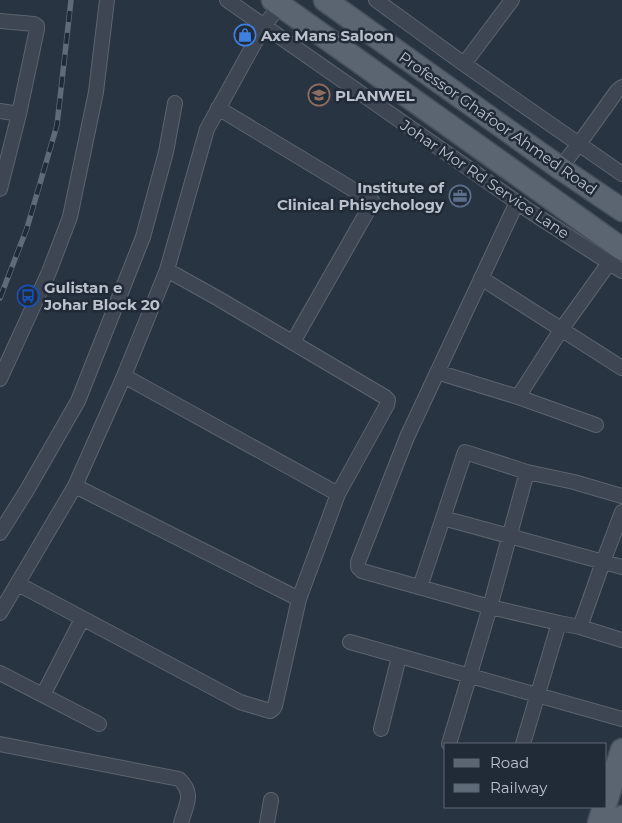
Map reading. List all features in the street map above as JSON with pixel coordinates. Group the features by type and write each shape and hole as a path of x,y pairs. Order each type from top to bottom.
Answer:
{"main road":[{"path":"277,2 434,115 619,263"},
{"name":"Professor Ghafoor Ahmed Road","path":"331,2 560,168 622,210"},
{"path":"434,115 454,91"},
{"path":"607,799 622,750"},
{"path":"599,823 604,808"},
{"path":"620,823 622,817"}],"street":[{"path":"0,379 49,272 70,217 96,92 107,0"},
{"name":"Johar Mor Rd Service Lane","path":"227,0 517,202 619,263"},
{"path":"376,0 622,174"},
{"path":"464,64 512,0"},
{"path":"0,613 75,486 124,376 167,270 207,129 277,2"},
{"path":"0,21 34,24 37,26 19,114 0,189"},
{"path":"560,168 617,91 622,87"},
{"path":"0,533 78,401 85,384 142,237 166,152 175,103"},
{"path":"218,108 372,200 293,342"},
{"path":"0,110 19,114"},
{"path":"517,202 407,437 358,562 358,567 362,571 490,607 559,624 580,627 622,640"},
{"path":"518,397 561,330 619,263"},
{"path":"18,584 240,702 270,711 275,706 299,600 338,494 388,400 293,342 167,270"},
{"path":"481,278 622,368"},
{"path":"437,372 596,424"},
{"path":"124,376 338,494"},
{"path":"420,587 465,452 527,472 574,482 622,496"},
{"path":"449,743 490,607 527,472"},
{"path":"75,486 299,600"},
{"path":"580,627 622,512"},
{"path":"443,518 622,567"},
{"path":"44,696 82,619"},
{"path":"523,743 559,624"},
{"path":"350,642 622,719"},
{"path":"381,729 400,657"},
{"path":"0,673 99,724"},
{"path":"0,744 179,779 186,786 189,795 181,823"},
{"path":"267,823 272,800"}],"railway":[{"path":"0,298 27,228 57,125 71,0"}],"place":[{"name":"Axe Mans Saloon","path":"245,35"},
{"name":"PLANWEL","path":"319,95"},
{"name":"Institute of Clinical Phisychology","path":"460,196"},
{"name":"Gulistan e Johar Block 20","path":"28,296"}]}
